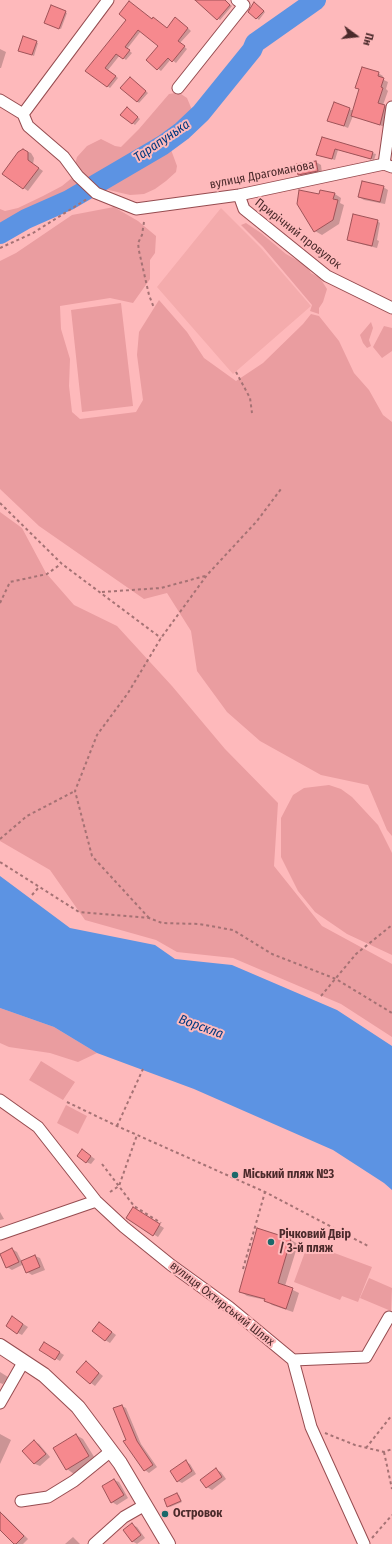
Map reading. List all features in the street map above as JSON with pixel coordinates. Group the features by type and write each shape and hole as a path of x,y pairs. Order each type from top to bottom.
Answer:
{"main road":[{"path":"0,1346 44,1374 78,1407 120,1462 168,1544"}],"street":[{"path":"23,114 108,0"},
{"path":"178,88 244,5 237,0"},
{"path":"0,100 23,114 28,126 64,158 78,176 96,193"},
{"path":"388,166 392,107"},
{"name":"вулиця Драгоманова","path":"96,193 136,209 238,194 388,166"},
{"name":"Прирічний провулок","path":"238,194 244,209 327,276 392,308"},
{"name":"вулиця Охтирський Шлях","path":"0,1100 38,1127 96,1201 124,1227 171,1265 230,1307 293,1360"},
{"path":"0,1234 96,1201"},
{"path":"368,1541 311,1427 293,1360 366,1357 389,1317"},
{"path":"0,1403 24,1361"},
{"path":"21,1500 48,1497 74,1481 111,1450"},
{"path":"94,1544 124,1517 145,1505"}],"path":[{"path":"0,248 33,233 96,193"},
{"path":"144,222 142,235 138,243 138,251 149,295 154,308"},
{"path":"236,372 250,398 252,413"},
{"path":"149,918 92,856 75,791 96,735 128,694 161,638 207,575 257,521 281,489"},
{"path":"0,503 62,564 161,638"},
{"path":"0,603 10,582 47,574 62,564"},
{"path":"100,592 161,588 207,575"},
{"path":"0,839 27,816 75,791"},
{"path":"0,862 79,912 149,918 162,923 198,924 233,930 272,954 336,979 392,1013"},
{"path":"32,895 39,887"},
{"path":"321,996 356,954 392,925"},
{"path":"117,1126 143,1069"},
{"path":"67,1102 265,1192 368,1246"},
{"path":"110,1192 118,1186 137,1135"},
{"path":"102,1164 134,1206 161,1223"},
{"path":"243,1269 265,1192"},
{"path":"366,1448 392,1415"},
{"path":"311,1427 366,1448 384,1452 392,1448"},
{"path":"384,1452 392,1488"},
{"path":"368,1541 392,1515"}],"shaded area":[{"path":"169,94 181,94 187,98 192,110 192,117 171,141 170,147 177,166 176,172 166,181 155,189 144,194 130,195 100,188 83,175 75,164 77,157 87,146 101,139 115,146 121,147 139,129"},
{"path":"73,177 86,189 84,195 45,219 7,236 0,235 0,209 5,211 18,208 62,186"},
{"path":"114,207 138,221 156,236 155,253 150,260 150,279 133,303 110,298 60,306 61,329 70,359 69,386 72,412 80,419 136,412 143,400 137,355 139,332 159,300 187,332 204,358 236,381 263,363 303,324 311,314 319,316 339,341 354,373 369,390 383,415 392,422 392,836 387,830 368,785 321,775 260,741 227,712 197,671 191,631 167,593 144,599 39,526 0,489 0,261 16,253 72,215"},
{"path":"221,208 261,248 311,306 233,374 157,287"},
{"path":"246,223 261,233 286,254 306,265 311,273 320,278 327,289 323,302 319,308 319,314 310,311 312,305 263,247 241,225"},
{"path":"121,303 133,406 82,412 71,310"},
{"path":"371,322 373,328 369,340 371,346 367,348 360,335"},
{"path":"384,326 392,328 392,351 382,358 373,347"},
{"path":"0,512 22,528 46,573 74,605 117,626 172,686 225,749 278,803 274,866 322,926 392,964 392,1037 341,1004 233,958 177,952 156,940 85,920 50,870 0,841"},
{"path":"329,785 341,789 352,797 378,825 392,853 392,955 347,934 315,912 298,891 281,857 281,818 293,795 304,788"},
{"path":"0,1008 54,1027 97,1053 78,1062 50,1053 9,1047 0,1043"},
{"path":"41,1061 75,1082 63,1100 29,1080"},
{"path":"66,1105 87,1116 78,1134 57,1123"},
{"path":"313,1245 372,1267 358,1302 342,1296 340,1300 294,1282 305,1252 309,1254"},
{"path":"369,1278 392,1288 391,1311 360,1298"}],"water":[{"name":"Ворскла","path":"0,876 70,928 155,945 175,959 232,965 337,1010 392,1046 392,1190 384,1183 333,1150 194,1089 97,1053 54,1027 0,1008"}],"building":[{"path":"195,0 225,0 230,5 217,20"},
{"path":"129,1 152,19 153,17 167,28 175,17 188,28 178,41 185,46 172,62 168,58 157,70 146,60 158,46 138,30 125,47 130,50 123,59 116,54 105,68 116,76 107,87 85,71 126,20 119,14"},
{"path":"254,2 264,11 256,19 248,12"},
{"path":"51,5 66,11 59,29 44,23"},
{"path":"23,36 37,41 32,55 18,51"},
{"path":"362,67 379,72 378,76 384,78 381,87 383,88 378,103 385,105 380,125 351,116 359,89 355,88"},
{"path":"130,77 146,91 137,102 120,88"},
{"path":"334,102 350,108 344,126 327,121"},
{"path":"127,107 138,117 132,124 120,115"},
{"path":"322,137 373,152 371,159 335,149 332,159 316,155"},
{"path":"23,149 28,152 28,160 39,168 23,189 2,174 18,152"},
{"path":"316,161 318,171 298,175 296,164"},
{"path":"362,181 384,186 380,202 358,197"},
{"path":"299,190 319,194 320,190 335,193 333,199 338,200 333,220 314,232 297,204"},
{"path":"353,214 378,220 372,246 347,240"},
{"path":"82,1149 91,1156 86,1163 77,1156"},
{"path":"133,1207 160,1224 153,1236 126,1218"},
{"path":"257,1228 291,1239 278,1283 293,1288 286,1309 264,1301 265,1299 239,1292"},
{"path":"12,1248 19,1262 6,1268 0,1254"},
{"path":"35,1255 40,1267 26,1273 21,1261"},
{"path":"12,1316 23,1324 17,1334 6,1326"},
{"path":"99,1322 112,1332 105,1341 92,1331"},
{"path":"44,1342 60,1352 55,1360 39,1350"},
{"path":"86,1361 99,1373 90,1384 76,1372"},
{"path":"122,1405 137,1441 153,1465 144,1471 123,1441 126,1440 113,1408"},
{"path":"76,1434 89,1456 66,1470 53,1448"},
{"path":"34,1440 46,1454 34,1464 22,1451"},
{"path":"186,1460 192,1471 177,1482 170,1471"},
{"path":"216,1468 222,1477 206,1488 200,1480"},
{"path":"114,1479 124,1495 111,1503 102,1486"},
{"path":"177,1493 181,1501 167,1507 164,1499"},
{"path":"0,1512 24,1536 16,1544 14,1544 0,1530"},
{"path":"132,1523 141,1535 132,1542 123,1530"}],"waterway":[{"name":"Тарапунька","path":"0,234 26,219 69,200 163,145 182,131 201,113 252,50 255,43 316,0"}],"place":[{"name":"Міський пляж №3","path":"235,1175"},
{"name":"Річковий Двір / 3-й пляж","path":"271,1242"},
{"name":"Островок","path":"165,1514"}]}
